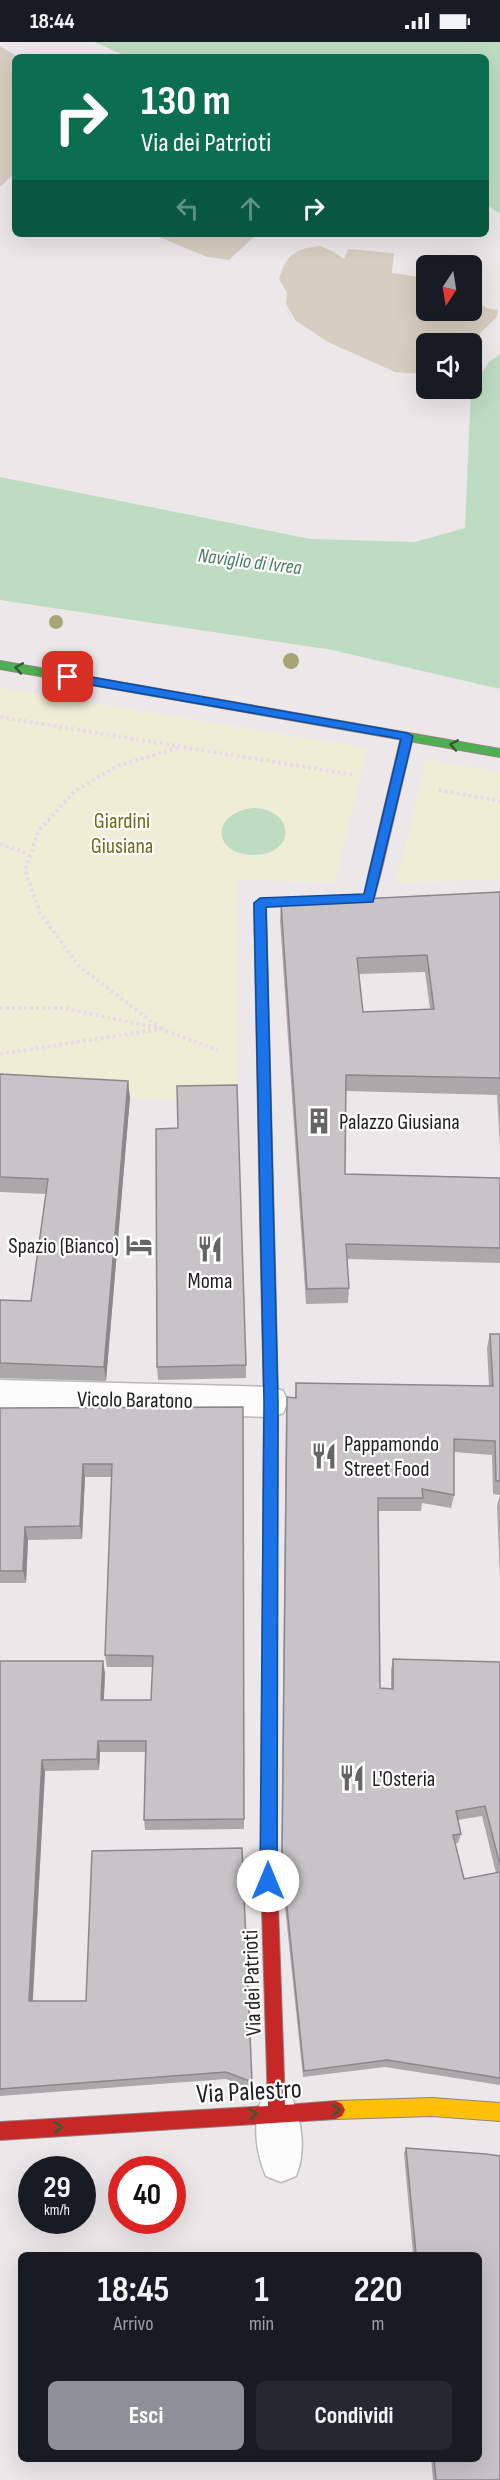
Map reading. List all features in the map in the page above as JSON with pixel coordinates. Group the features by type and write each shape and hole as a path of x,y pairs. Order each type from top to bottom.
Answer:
{"street":[{"path":"0,665 500,753"},
{"path":"369,898 407,736"},
{"name":"Via dei Patrioti","path":"277,2113 269,1904 271,1402 260,903 369,898"},
{"name":"Vicolo Baratono","path":"0,1395 271,1402"},
{"name":"Via Palestro","path":"0,2131 277,2113 462,2107 500,2112"},
{"path":"277,2113 281,2161"}],"path":[{"path":"0,717 184,746 500,801"},
{"path":"161,1029 79,966 40,913 25,870 28,854 39,830 75,790 117,766 184,746"},
{"path":"0,844 28,854"},
{"path":"369,898 447,895"},
{"path":"0,1008 63,1008 161,1029 263,1067"},
{"path":"0,1054 161,1029"}],"shaded area":[{"path":"0,46 13,54 12,176 0,187"},
{"path":"159,237 254,237 229,260 207,257"},
{"path":"320,246 344,259 348,249 394,253 392,273 416,277 416,321 482,321 482,305 486,308 498,310 496,318 481,333 416,333 416,373 395,372 328,342 296,321 286,304 287,293 279,279 289,258 304,249"}],"green space":[{"name":"Giardini Giusiana","path":"0,688 367,748 334,883 236,879 237,1100 178,1101 0,1090"},
{"path":"426,760 500,772 500,879 397,883"}],"water":[{"path":"94,42 500,42 500,214 489,206 489,54 122,54"},
{"name":"Naviglio di Ivrea","path":"500,354 500,689 332,650 0,600 0,477 311,539 415,542 465,528 471,399 482,399 482,373 489,362"},
{"path":"253,808 267,810 283,823 285,832 283,840 278,848 268,853 254,855 240,853 230,848 224,841 223,825 229,817 239,811"}],"building":[{"name":"Palazzo Giusiana","path":"500,892 500,1078 346,1075 345,1174 500,1178 500,1248 346,1244 349,1288 307,1289 281,903","holes":["427,955 434,1009 363,1012 357,958"]},
{"path":"0,1074 128,1081 104,1367 0,1363 0,1300 31,1301 48,1179 0,1177"},
{"path":"237,1085 246,1365 157,1367 156,1129 178,1128 177,1086"},
{"path":"490,1334 500,1334 500,1481 496,1481 495,1441 454,1439 454,1495 422,1489 423,1498 378,1498 380,1688 393,1689 393,1659 500,1662 500,1865 485,1806 456,1811 461,1834 453,1835 464,1879 500,1872 500,2078 387,2060 304,2071 282,1859 287,1397 296,1398 296,1383 493,1386"},
{"path":"243,1407 244,1819 144,1820 146,1741 98,1741 97,1759 42,1760 29,2001 86,2001 92,1851 242,1848 252,2082 226,2072 0,2089 0,1661 103,1661 101,1700 151,1700 153,1656 105,1655 112,1464 83,1464 80,1526 25,1527 23,1571 0,1571 0,1408"},
{"path":"406,2148 500,2156 500,2480 436,2480 434,2462 482,2462 482,2252 416,2252"}],"traffic: fast":[{"path":"0,665 500,753"},
{"path":"268,1267 260,903 369,899 375,872"},
{"path":"269,1876 270,1552"}],"traffic: slow":[{"path":"268,1267 271,1402 270,1552"},
{"path":"336,2110 432,2107 500,2112"}],"traffic: jam":[{"path":"375,872 407,737"},
{"path":"269,1876 277,2113"},
{"path":"0,2131 336,2110"}],"place":[{"name":"Palazzo Giusiana","path":"319,1121"},
{"name":"Spazio (Bianco)","path":"139,1245"},
{"name":"Moma","path":"210,1249"},
{"name":"Pappamondo Street Food","path":"324,1456"},
{"name":"L'Osteria","path":"352,1778"}],"route":[{"path":"68,677 407,736 369,898 260,903 271,1402 268,1881"}]}
